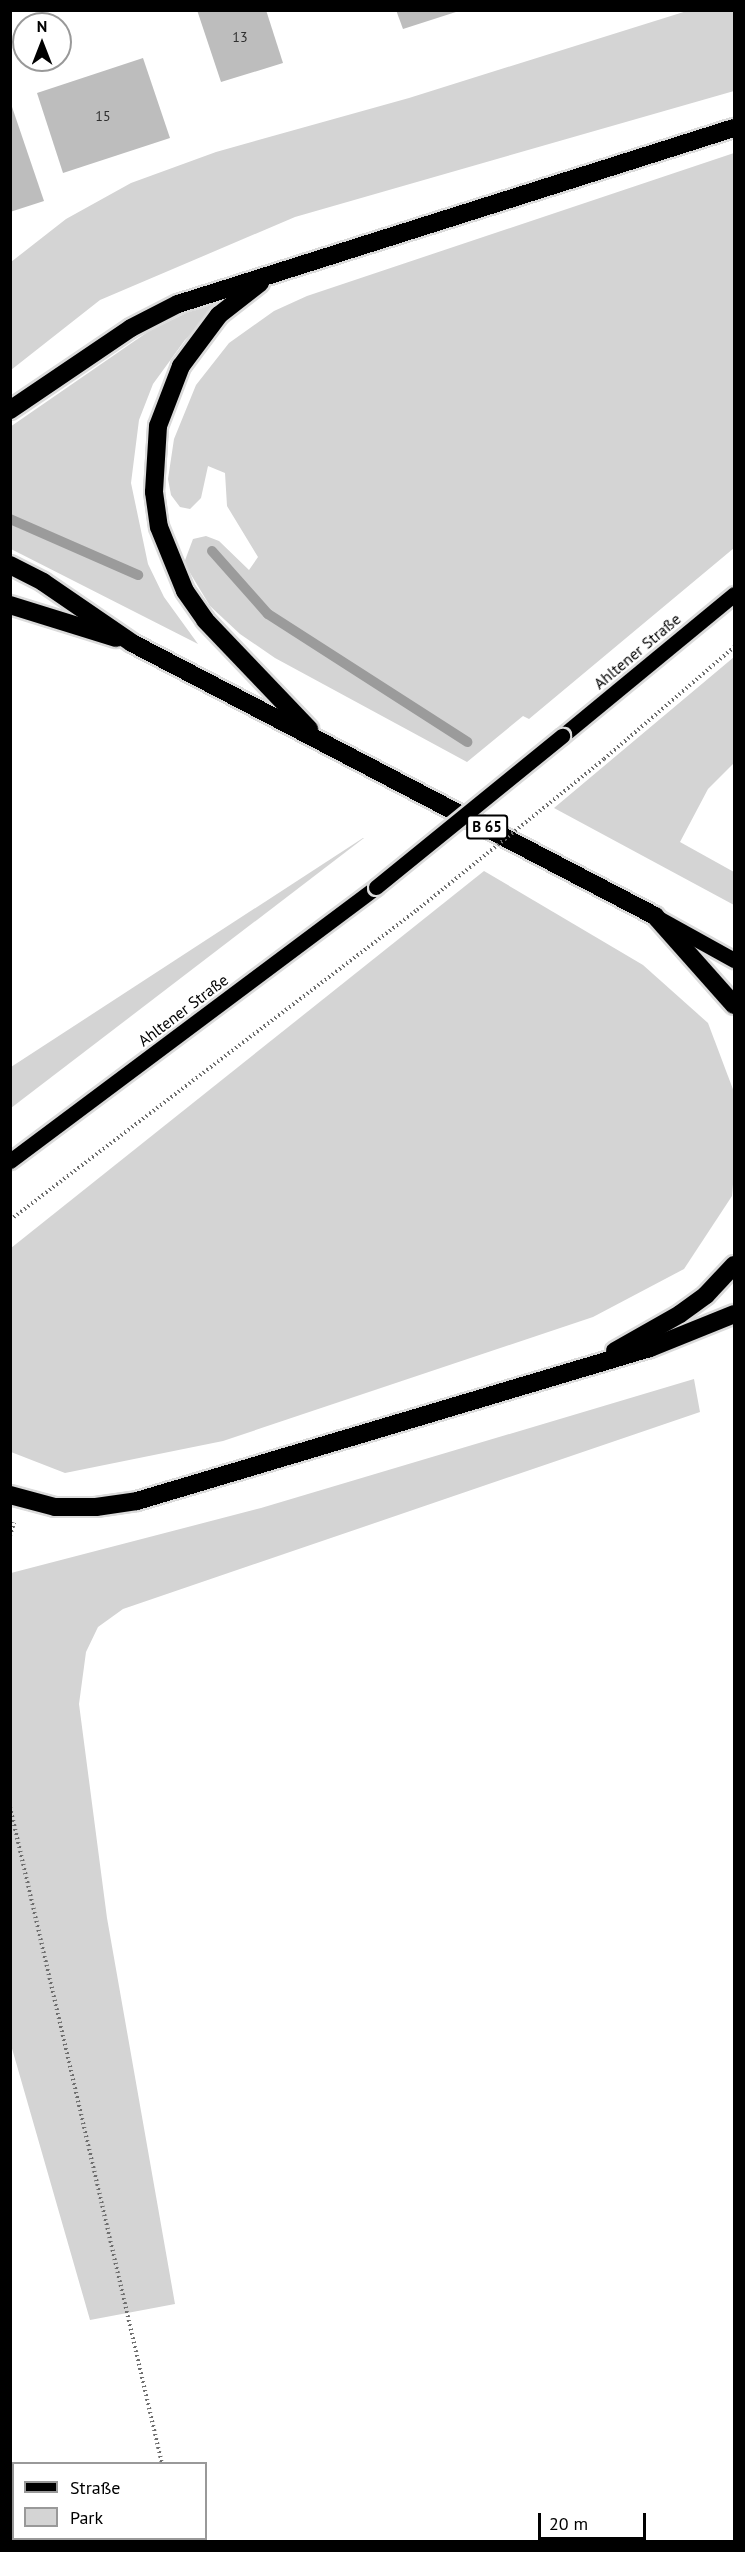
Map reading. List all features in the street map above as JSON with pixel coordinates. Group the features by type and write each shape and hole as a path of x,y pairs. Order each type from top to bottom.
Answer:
{"highway":[{"path":"10,410 155,315 223,288 270,276 735,128"},
{"path":"270,276 219,315 181,366 158,426 154,492 163,538 185,591 205,620 318,739"},
{"name":"B 65","path":"10,565 43,582 132,643 655,916"},
{"name":"B 65","path":"10,605 132,643"},
{"path":"655,916 735,1005"},
{"path":"590,1365 680,1314 706,1295 735,1265"},
{"path":"10,1496 55,1507 96,1507 136,1501 650,1348 735,1314"}],"main road":[{"name":"Ahltener Straße","path":"10,1161 376,887 735,594"},
{"name":"B 65","path":"655,916 735,960"}],"path":[{"path":"10,1220 417,910 604,759 735,647"},
{"path":"10,1807 162,2462"}],"green space":[{"path":"690,10 734,11 734,91 295,217 100,300 11,370 11,262 66,219 131,183 216,152 409,98"},
{"path":"734,153 734,548 529,719 523,716 467,762 275,658 240,634 210,606 184,563 193,539 206,536 219,541 249,570 258,557 227,506 225,473 208,466 201,498 190,509 180,507 171,495 168,479 174,439 196,385 229,343 274,311 307,296"},
{"path":"217,298 226,298 226,303 185,340 153,384 139,420 131,483 148,564 164,597 198,644 11,549 10,427 149,331"},
{"path":"734,657 734,763 708,789 680,842 734,872 734,905 554,808"},
{"path":"364,838 11,1108 11,1067"},
{"path":"484,871 643,965 708,1023 734,1092 732,1196 684,1269 593,1317 223,1441 65,1473 11,1452 11,1248"},
{"path":"694,1379 700,1412 123,1609 98,1627 86,1652 79,1704 107,1918 175,2304 90,2320 11,2045 11,1573 261,1508"}],"building":[{"path":"197,10 266,10 283,63 221,82"},
{"path":"396,10 459,10 459,11 403,29"},
{"path":"143,58 170,138 63,173 37,93"},
{"path":"10,101 44,201 10,212"}],"waterway":[{"path":"10,519 138,575"},
{"path":"212,551 268,614 467,742"}]}
